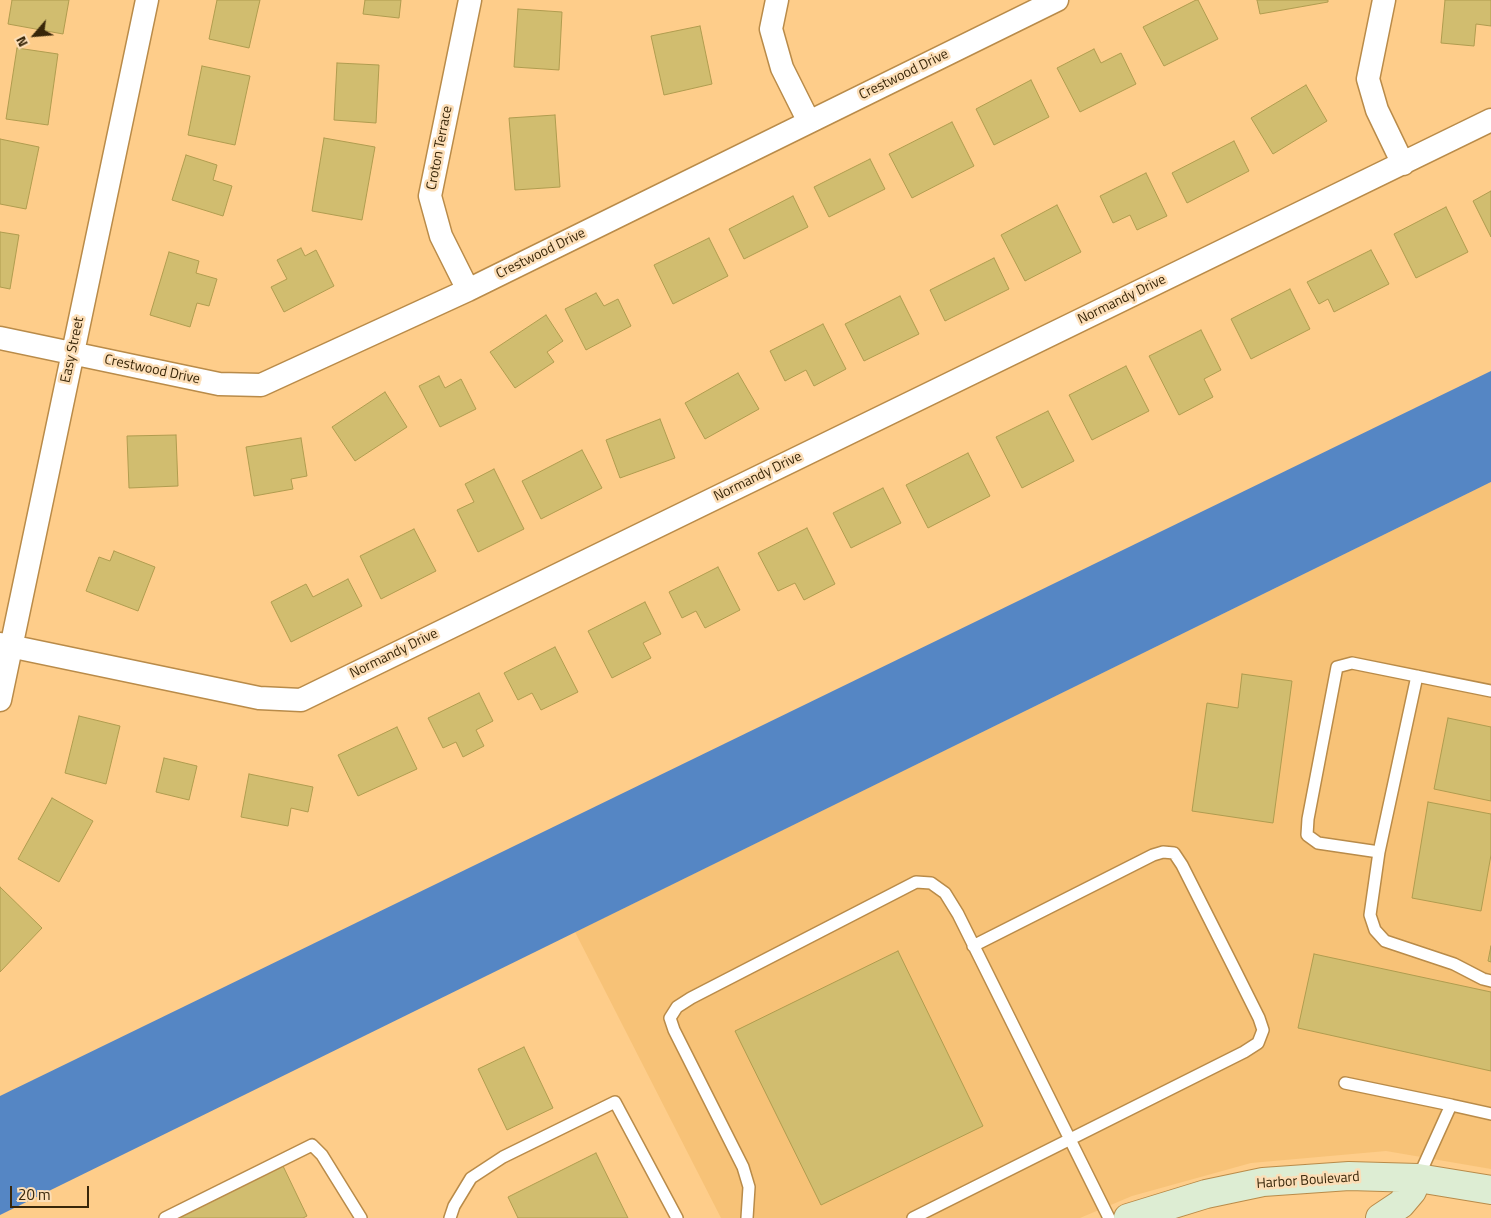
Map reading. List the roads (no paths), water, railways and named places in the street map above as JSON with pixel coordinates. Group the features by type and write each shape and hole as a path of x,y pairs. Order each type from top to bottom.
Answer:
{"street":[{"name":"Easy Street","path":"0,700 6,645 73,353 146,0"},
{"name":"Croton Terrace","path":"468,290 441,236 430,196 470,0"},
{"path":"777,0 771,29 782,68 809,122"},
{"name":"Crestwood Drive","path":"0,338 219,384 261,385 468,290 1057,0"},
{"path":"1384,0 1368,79 1377,110 1403,164"},
{"name":"Normandy Drive","path":"6,645 259,698 301,700 1491,120"},
{"name":"Harbor Boulevard","path":"1128,1218 1206,1194 1263,1182 1349,1176 1418,1178 1491,1190"},
{"path":"1380,1218 1401,1204 1412,1191 1418,1178"}],"lane":[{"path":"1379,852 1318,842 1307,835 1308,819 1337,667 1352,663 1491,691"},
{"path":"1417,676 1379,852 1370,915 1375,930 1386,941 1454,964 1483,980 1491,981"},
{"path":"914,1218 1244,1052 1258,1043 1263,1030 1259,1018 1182,865 1174,853 1163,852 1153,855 974,946"},
{"path":"747,1218 749,1187 743,1167 674,1030 670,1018 677,1007 691,998 916,882 931,883 945,893 974,946 1109,1218"},
{"path":"1345,1083 1491,1114"},
{"path":"450,1218 454,1206 471,1178 502,1157 615,1102 676,1218"},
{"path":"1418,1178 1451,1105"},
{"path":"165,1218 312,1145 322,1155 361,1218"}],"water":[{"path":"1491,371 1491,482 0,1215 0,1096"}]}
